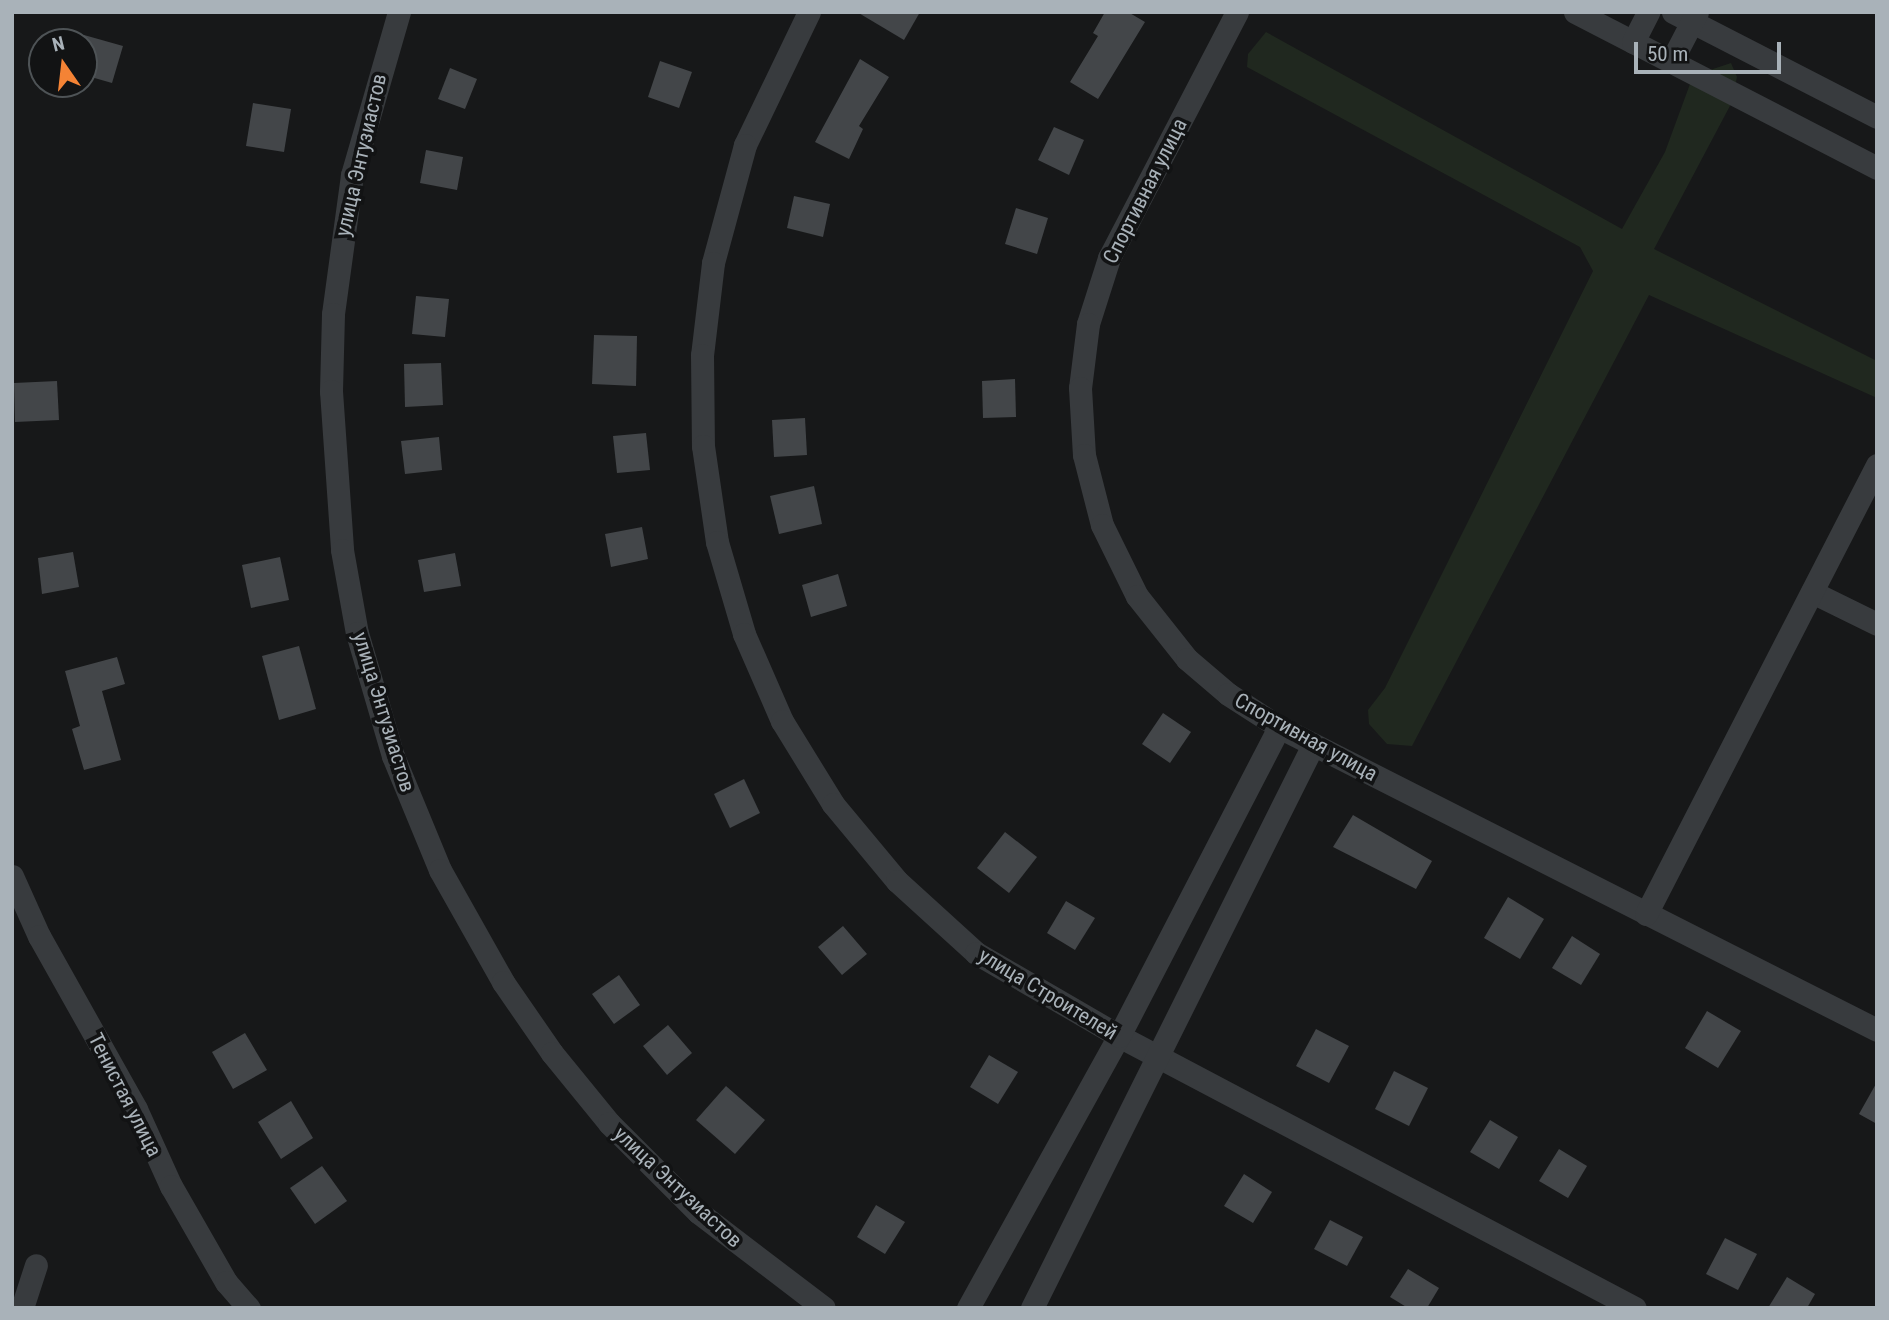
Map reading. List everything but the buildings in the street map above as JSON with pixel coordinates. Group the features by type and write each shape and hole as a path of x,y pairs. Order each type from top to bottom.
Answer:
{"street":[{"name":"улица Энтузиастов","path":"399,12 375,84 352,175 333,314 331,391 342,550 357,634 393,756 440,870 503,982 552,1054 609,1123 698,1212 824,1308"},
{"name":"улица Строителей","path":"808,12 745,145 712,263 702,355 703,446 713,515 744,634 782,721 834,804 897,881 976,953 1119,1036 1635,1308"},
{"name":"Спортивная улица","path":"1237,12 1109,258 1088,324 1081,401 1084,455 1102,525 1137,596 1188,659 1228,694 1279,727 1877,1030"},
{"path":"1575,12 1877,168"},
{"path":"1633,42 1648,12"},
{"path":"1671,62 1687,16 1877,117"},
{"path":"1646,914 1877,465"},
{"path":"1812,592 1877,624"},
{"path":"968,1308 1119,1036 1279,727"},
{"path":"1032,1308 1313,745"},
{"name":"Тенистая улица","path":"12,876 39,936 136,1109 171,1186 226,1282 249,1308"},
{"path":"12,919 39,936"},
{"path":"22,1308 36,1265"}],"shaded area":[{"path":"1266,32 1622,229 1665,152 1690,84 1701,73 1731,63 1737,77 1731,104 1654,249 1877,361 1877,398 1649,295 1412,746 1387,744 1369,724 1368,710 1385,688 1593,271 1580,247 1247,67 1248,54"}]}
